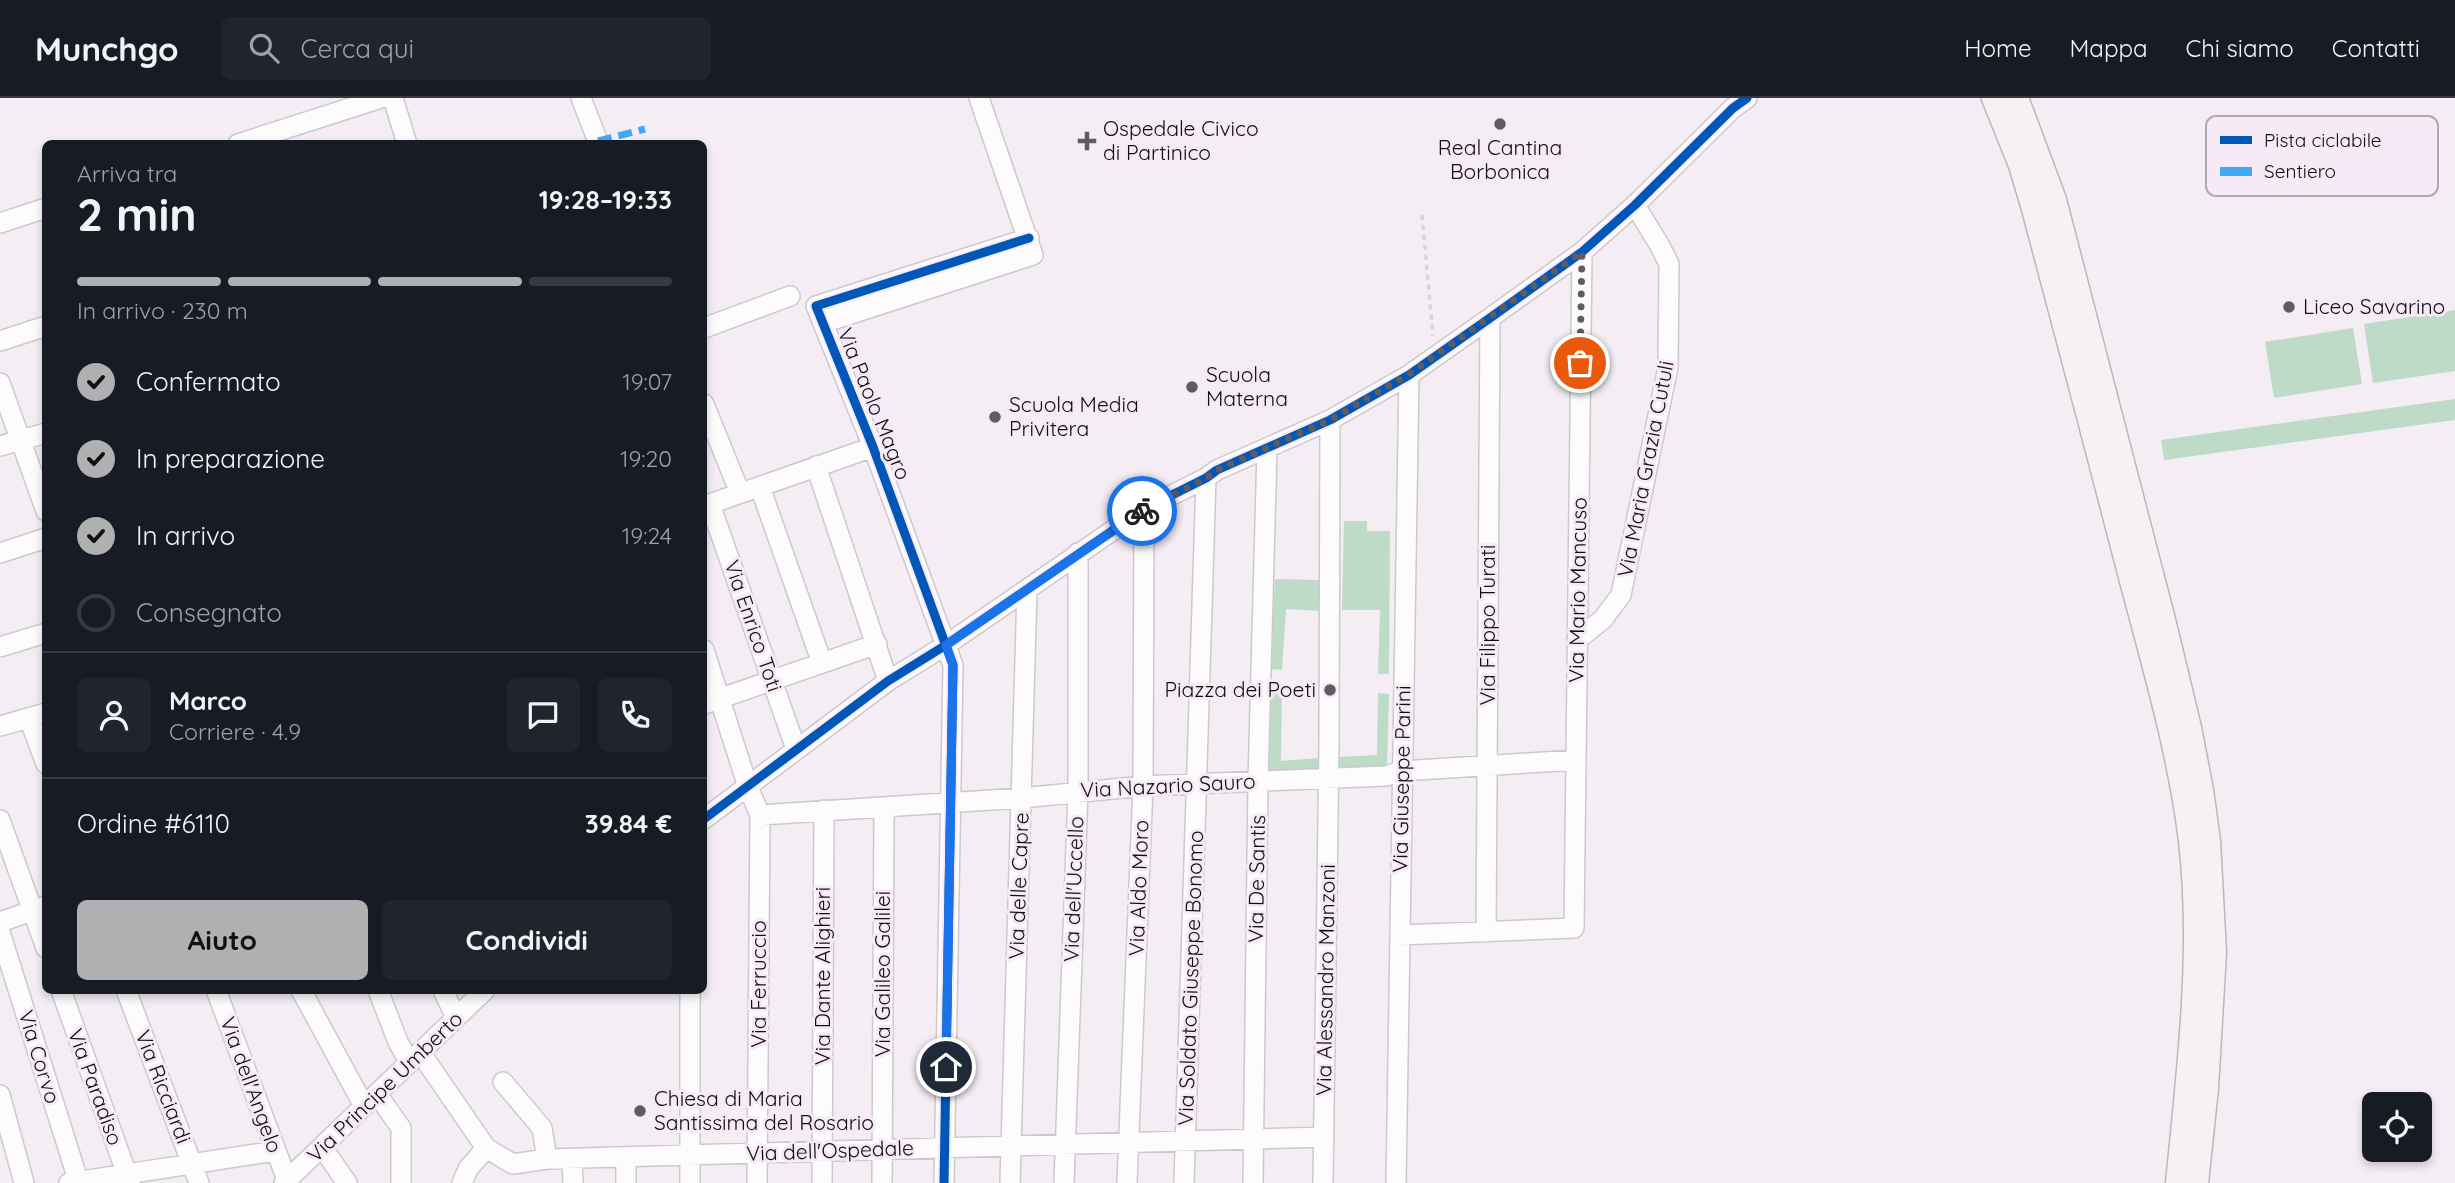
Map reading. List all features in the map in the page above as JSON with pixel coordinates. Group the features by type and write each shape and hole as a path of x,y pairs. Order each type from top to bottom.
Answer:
{"main road":[{"path":"1994,98 2021,165 2033,205 2146,632 2183,791 2196,900 2196,948 2188,1085 2178,1183"},
{"path":"2016,98 2054,200 2164,624 2201,790 2208,841 2214,952 2206,1088 2196,1183"}],"street":[{"path":"250,140 381,98"},
{"path":"393,98 406,140"},
{"path":"581,98 595,140"},
{"name":"Via Paolo Magro","path":"944,1183 953,665 873,447 819,314 1033,255 979,98"},
{"path":"707,817 888,681 946,645 1144,509 1217,470 1330,420 1409,374 1582,252 1635,205 1733,108 1747,98"},
{"name":"Via Maria Grazia Cutuli","path":"1577,640 1603,619 1622,594 1668,367 1669,264 1635,205"},
{"path":"0,223 42,209"},
{"name":"Via Mario Mancuso","path":"1486,932 1574,928 1582,252"},
{"path":"707,327 790,296"},
{"name":"Via Filippo Turati","path":"1486,932 1490,318"},
{"path":"0,341 42,327"},
{"name":"Via Giuseppe Parini","path":"1396,1183 1409,374"},
{"path":"0,383 42,500"},
{"path":"707,418 740,493"},
{"path":"1328,777 1330,420"},
{"path":"0,446 42,434"},
{"path":"707,505 873,447"},
{"name":"Via De Santis","path":"1253,1183 1258,781 1267,449"},
{"path":"816,466 888,681"},
{"name":"Via Soldato Giuseppe Bonomo","path":"1184,1183 1206,478"},
{"path":"760,487 822,663"},
{"name":"Via Enrico Toti","path":"707,508 796,749"},
{"name":"Via Aldo Moro","path":"1127,1183 1143,786 1144,509"},
{"path":"0,553 42,539"},
{"name":"Via dell'Uccello","path":"1064,1183 1078,791 1078,553"},
{"name":"Via delle Capre","path":"1010,1183 1027,590"},
{"path":"0,647 42,634"},
{"path":"712,701 877,644"},
{"name":"Via Ferruccio","path":"707,669 712,701 760,815 757,1183"},
{"path":"0,726 37,715 42,742"},
{"name":"Via Nazario Sauro","path":"760,815 1022,798 1143,786 1386,776 1401,771 1576,760"},
{"name":"Via Alessandro Manzoni","path":"1322,1183 1328,777"},
{"name":"Via Galileo Galilei","path":"882,1183 884,807"},
{"name":"Via Dante Alighieri","path":"822,1183 824,810"},
{"path":"0,820 39,907 42,925"},
{"path":"0,922 39,907"},
{"name":"Via Corvo","path":"0,932 75,1182"},
{"path":"1400,935 1486,932"},
{"name":"Via Paradiso","path":"62,994 129,1178"},
{"name":"Via Ricciardi","path":"128,994 199,1183"},
{"name":"Via dell'Angelo","path":"217,994 286,1182"},
{"path":"304,994 370,1100 401,1128 401,1183"},
{"path":"380,994 398,1042 415,1057 486,1148 515,1176"},
{"name":"Via Principe Umberto","path":"286,1182 481,994"},
{"path":"690,994 690,1183"},
{"path":"445,995 456,1018"},
{"path":"503,1082 542,1128 547,1159"},
{"path":"0,1095 24,1183"},
{"name":"Via dell'Ospedale","path":"515,1176 547,1159 1324,1137"},
{"path":"322,1147 347,1183"},
{"path":"462,1183 468,1169 486,1148"},
{"path":"75,1182 129,1178 193,1164 275,1151"},
{"path":"626,1158 626,1183"},
{"path":"572,1159 573,1183"}],"path":[{"path":"1422,215 1434,355"}],"green space":[{"path":"2455,310 2455,371 2373,383 2364,324"},
{"path":"2353,328 2362,384 2274,398 2265,342"},
{"path":"2455,399 2455,420 2164,460 2161,440"},
{"path":"1344,521 1367,521 1367,531 1390,531 1389,674 1378,674 1380,610 1342,610"},
{"path":"1275,579 1320,580 1321,611 1286,609 1282,670 1271,669"},
{"path":"1271,687 1282,687 1281,761 1318,758 1318,771 1269,774"},
{"path":"1378,693 1389,694 1387,767 1339,770 1339,757 1377,755"}],"marked path":[{"path":"602,140 645,129"}],"cycle path":[{"path":"707,817 888,681 946,645 1144,509 1217,470 1330,420 1409,375 1582,252 1635,205 1733,108 1747,98"},
{"path":"944,1183 953,665 873,447 816,306 1029,238"}],"way so far":[{"path":"1142,511 1217,470 1330,420 1409,374 1582,252 1580,363"}],"place":[{"name":"Real Cantina Borbonica","path":"1500,124"},
{"name":"Ospedale Civico di Partinico","path":"1087,141"},
{"name":"Liceo Savarino","path":"2289,307"},
{"name":"Scuola Materna","path":"1192,387"},
{"name":"Scuola Media Privitera","path":"995,417"},
{"name":"Piazza dei Poeti","path":"1330,690"},
{"name":"Chiesa di Maria Santissima del Rosario","path":"640,1111"}],"route":[{"path":"946,1067 953,665 946,645 1142,511"}]}
